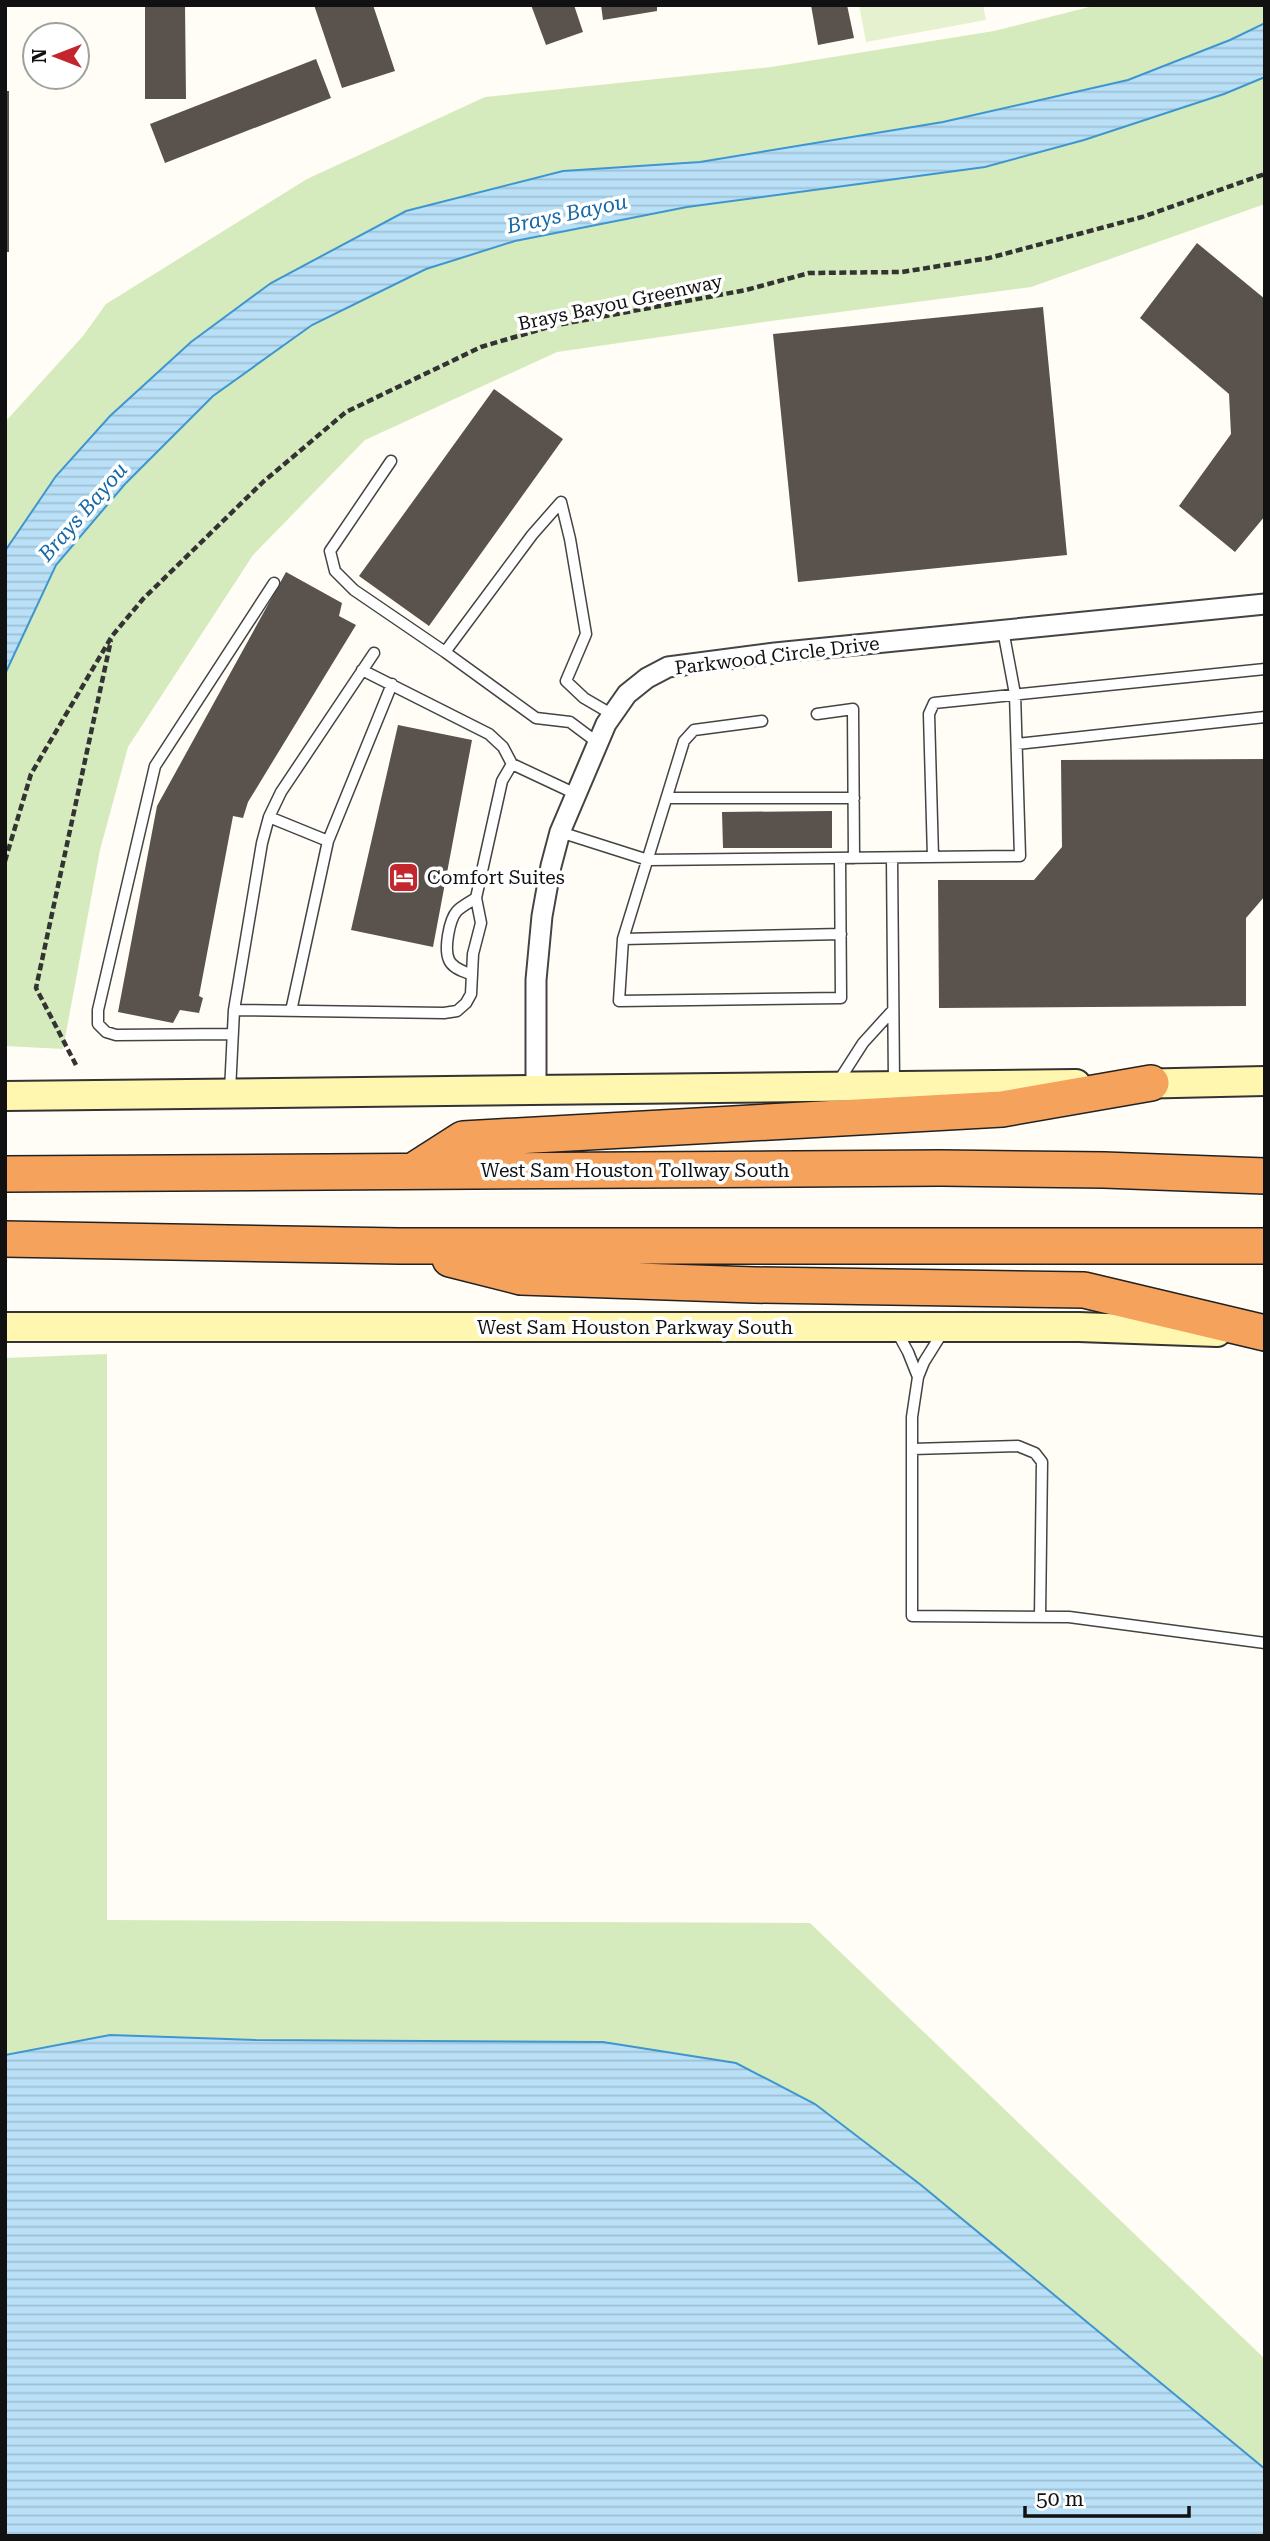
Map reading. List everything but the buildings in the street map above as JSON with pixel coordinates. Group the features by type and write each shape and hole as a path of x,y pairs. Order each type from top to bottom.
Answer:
{"highway":[{"path":"413,1171 463,1139 1002,1109 1151,1083"},
{"name":"West Sam Houston Tollway South","path":"5,1174 1023,1168 1265,1176"},
{"path":"5,1239 399,1246 1265,1246"},
{"path":"399,1246 521,1278 1084,1290 1265,1334"}],"main road":[{"path":"5,1096 1265,1081"},
{"name":"West Sam Houston Parkway South","path":"5,1327 1079,1327 1265,1334"}],"street":[{"name":"Parkwood Circle Drive","path":"536,1091 536,979 542,916 560,832 612,715 627,694 646,678 668,667 775,653 1265,604"}],"lane":[{"path":"390,461 330,551 335,571 354,590 536,718 570,722 598,743"},
{"path":"445,652 532,535 561,502 570,538 586,634 566,681 584,698 612,715"},
{"path":"231,1034 116,1035 106,1032 98,1024 98,1010 155,766 274,583"},
{"path":"560,832 648,860 1020,856 1015,694 1003,631"},
{"path":"230,1094 234,1010 262,842 269,817 281,792 374,653"},
{"path":"933,857 929,713 934,703 1265,669"},
{"path":"362,670 489,734 503,747 512,764 576,794"},
{"path":"291,1011 328,841 392,684"},
{"path":"817,713 853,709 854,858"},
{"path":"1017,744 1265,717"},
{"path":"762,720 694,730 684,741 623,939 620,1001 841,998 840,858"},
{"path":"234,1010 457,1011 471,994 473,954 481,923 476,898 502,780 512,764"},
{"path":"667,799 854,798"},
{"path":"269,817 328,841"},
{"path":"892,858 894,1087"},
{"path":"472,975 456,968 449,960 447,947 452,920 457,910 476,898"},
{"path":"623,939 841,934"},
{"path":"835,1087 863,1043 893,1010"},
{"path":"894,1327 918,1377"},
{"path":"946,1327 918,1377 912,1417 912,1616 1069,1617 1265,1643"},
{"path":"912,1449 1018,1446 1035,1453 1042,1462 1040,1617"}],"path":[{"name":"Brays Bayou Greenway","path":"5,861 31,774 112,636 143,599 263,482 346,412 481,347 552,326 746,290 809,273 902,272 989,258 1142,217 1265,174"},
{"path":"76,1065 36,988 112,636"}],"green space":[{"path":"859,5 983,5 986,20 866,42"},
{"path":"1097,5 1265,5 1265,204 1031,287 557,352 365,440 253,555 128,747 100,850 63,1049 5,1046 5,422 83,336 106,304 307,179 485,97 771,67 994,31"},
{"path":"107,1354 107,1920 810,1923 1265,2359 1265,2536 5,2536 5,1358"}],"water":[{"name":"Brays Bayou","path":"1265,23 1265,77 1224,94 1084,140 985,167 687,207 515,241 426,269 312,325 213,396 125,484 56,565 5,674 5,551 56,476 110,416 191,342 271,283 406,211 563,171 700,162 943,122 1128,80 1230,40"},
{"path":"110,2035 256,2040 603,2042 736,2063 815,2104 921,2185 1265,2469 1265,2536 5,2536 5,2055"}],"place":[{"name":"Comfort Suites","path":"404,877"}]}
